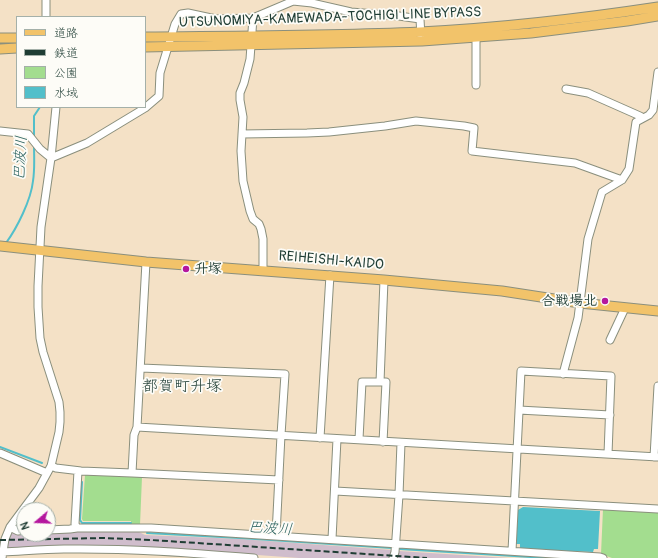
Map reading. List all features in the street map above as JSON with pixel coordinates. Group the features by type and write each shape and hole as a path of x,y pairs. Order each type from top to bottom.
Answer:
{"main road":[{"name":"UTSUNOMIYA-KAMEWADA-TOCHIGI LINE BYPASS","path":"146,47 169,47 421,32 529,24 658,7"},
{"name":"UTSUNOMIYA-KAMEWADA-TOCHIGI LINE BYPASS","path":"146,37 251,41 422,41 476,38 570,28 658,16"},
{"path":"0,38 16,38"},
{"path":"0,49 16,48"},
{"name":"REIHEISHI-KAIDO","path":"0,246 146,262 330,275 502,291 580,303 658,311"}],"street":[{"path":"46,0 46,16"},
{"path":"146,107 159,96 160,73 175,24 181,14 184,13 216,19 253,18 293,1 312,3 351,12 420,19 422,41"},
{"path":"253,18 250,59 240,93 243,117 241,151 244,181 250,211 254,219 259,224 263,239 263,270"},
{"path":"476,38 476,85"},
{"path":"563,374 578,318 588,239 602,192 622,180 629,169 636,122 649,115 652,110 658,72"},
{"path":"566,89 588,94 643,118"},
{"path":"56,108 41,227 38,293 40,338 59,402 59,432 47,473 40,488 10,527 2,556 64,549 121,550 173,555 254,558"},
{"path":"50,158 87,143 145,108"},
{"path":"242,134 307,134 385,126 416,121 464,126 474,128 472,151 575,162 622,180"},
{"path":"0,131 28,134 40,149 50,158"},
{"path":"132,473 134,435 137,427 141,368 146,262"},
{"path":"320,438 330,275"},
{"path":"380,382 384,280"},
{"path":"610,340 625,308"},
{"path":"141,368 285,374 276,535"},
{"path":"512,551 521,371 611,376 608,454"},
{"path":"359,439 362,382 386,382 383,442"},
{"path":"137,427 656,457 658,386"},
{"path":"519,410 610,415"},
{"path":"332,539 337,439"},
{"path":"394,555 396,544 401,443"},
{"path":"0,453 47,473"},
{"path":"50,466 78,471 279,480"},
{"path":"77,528 75,524 78,471"},
{"path":"335,491 658,509"},
{"path":"10,527 16,530"},
{"path":"56,530 70,530 77,528 151,528 276,535 603,558"},
{"path":"121,550 124,558"}],"shaded area":[{"path":"12,532 16,532 16,542 56,542 56,532 139,532 145,535 240,539 392,550 391,558 299,558 202,551 9,549 7,546"},
{"path":"399,551 508,558 395,558"}],"green space":[{"path":"85,475 142,477 140,525 131,525 131,521 83,521"},
{"path":"603,509 658,512 658,558 612,558 601,554"}],"water":[{"path":"523,507 600,511 598,549 594,549 593,552 520,549 520,544 516,544 518,510"}],"waterway":[{"name":"巴波川","path":"34,138 34,116 39,108"},
{"name":"巴波川","path":"6,243 19,222 32,189 34,176 34,144"},
{"name":"巴波川","path":"0,447 42,463"},
{"name":"巴波川","path":"82,482 80,520 82,523 131,523"},
{"name":"巴波川","path":"147,533 392,548"},
{"name":"巴波川","path":"400,549 547,558"}],"railway":[{"path":"0,540 104,538 427,558"}],"place":[{"name":"升塚","path":"186,269"},
{"name":"合戦場北","path":"605,301"}],"district":[{"name":"都賀町升塚","path":"182,387"}]}
